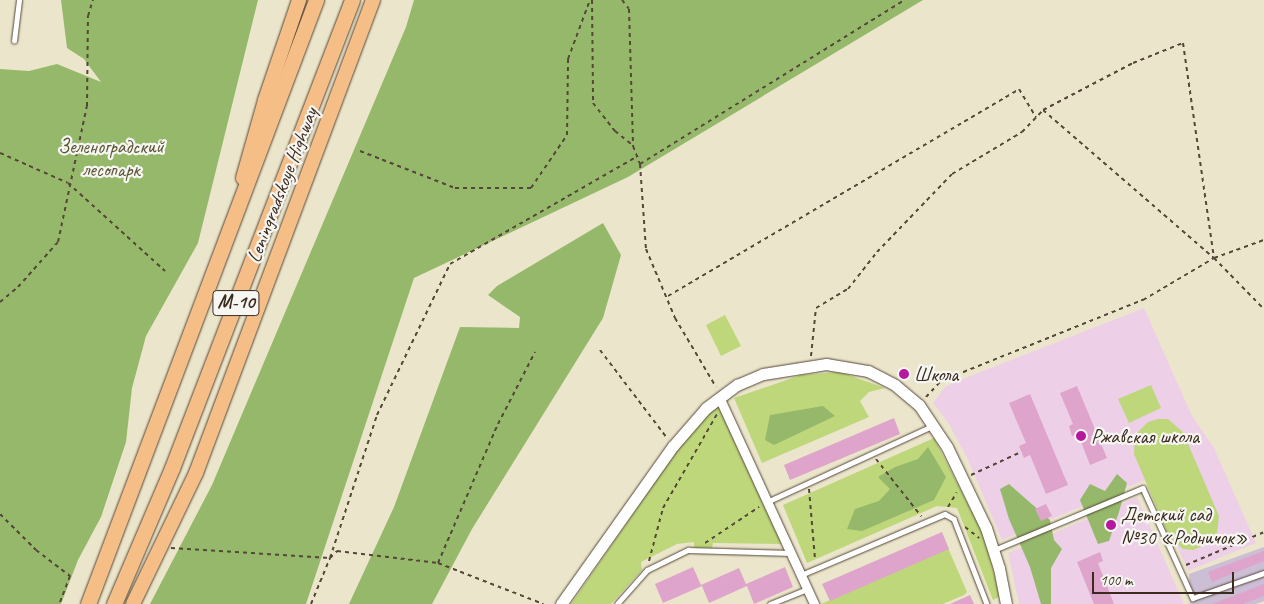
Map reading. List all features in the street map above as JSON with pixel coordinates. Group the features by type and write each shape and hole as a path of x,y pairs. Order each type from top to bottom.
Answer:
{"highway":[{"name":"Leningradskoye Highway","path":"88,604 316,0"},
{"name":"Leningradskoye Highway","path":"114,604 172,468 352,0"}],"main road":[{"name":"Leningradskoye Highway","path":"225,240 265,100 299,0"},
{"name":"Leningradskoye Highway","path":"133,604 196,473 373,0"}],"street":[{"path":"561,604 673,446 696,418 723,398 763,374 810,364 840,365 868,371 896,385 919,405 934,426 964,480 994,550 1006,604"},
{"path":"723,398 814,604"}],"lane":[{"path":"14,41 19,0"},
{"path":"770,501 934,426"},
{"path":"994,550 1143,488 1193,598 1264,574"},
{"path":"801,575 945,514 954,519 987,604"},
{"path":"617,604 647,570 688,550 792,553"},
{"path":"770,604 807,589"}],"path":[{"path":"0,302 18,287 58,242 68,183 87,106 88,16 93,0"},
{"path":"591,0 593,103 615,131 633,146 638,156 646,249 676,318 723,398 663,508 647,570"},
{"path":"360,151 455,188 530,188 567,135 568,59 591,0"},
{"path":"622,0 629,9 633,146"},
{"path":"640,164 904,0"},
{"path":"810,364 816,308 848,289 877,252 952,174 1022,132 1043,110 1133,63 1183,43 1214,258"},
{"path":"667,297 1019,89 1036,117"},
{"path":"1043,110 1214,258 1264,309"},
{"path":"0,153 68,183 165,271"},
{"path":"311,604 330,558 377,415 450,264 638,156"},
{"path":"919,405 941,381 1143,300 1214,258 1264,240"},
{"path":"600,350 673,446"},
{"path":"438,563 498,424 535,352"},
{"path":"945,514 964,480 1021,452"},
{"path":"873,455 926,522"},
{"path":"809,484 815,560"},
{"path":"688,550 707,542 770,501"},
{"path":"0,514 36,550 70,576 59,604"},
{"path":"954,519 994,550"},
{"path":"1179,568 1264,532"},
{"path":"161,548 330,558 337,551 438,563 542,604"}],"shaded area":[{"name":"Ржавская школа","path":"1144,308 1192,416 1214,448 1256,543 1188,571 1147,479 1002,540 968,460 949,424 933,403 945,387 955,382"},
{"name":"Детский сад №30 «Родничок»","path":"1137,497 1184,604 1019,604 1008,553"},
{"path":"1264,547 1264,601 1256,604 1190,604 1189,574"}],"green space":[{"name":"Зеленоградский лесопарк","path":"61,0 258,0 198,243 146,336 132,388 126,442 101,517 78,560 61,604 0,604 0,69 29,71 57,64 101,82 84,59 67,48"},
{"path":"414,0 923,0 628,177 414,278 306,604 150,604 212,485 406,27"},
{"path":"603,223 621,255 603,318 472,529 432,604 349,604 394,507 460,327 519,328 520,317 488,295 497,286"},
{"path":"725,315 741,346 721,356 706,325"},
{"path":"840,372 885,388 869,392 860,401 869,417 762,463 734,398 801,375"},
{"path":"1151,385 1161,408 1129,423 1118,399"},
{"path":"718,406 782,544 713,543 712,548 694,548 694,542 677,544 641,562 642,570 611,604 571,604 677,450 710,411"},
{"path":"823,406 835,416 774,445 765,440 770,415"},
{"path":"1168,419 1183,432 1219,516 1217,534 1212,542 1193,550 1183,549 1169,537 1134,454 1135,435 1148,422"},
{"path":"934,438 984,535 1000,596 993,600 957,508 937,506 807,563 783,505"},
{"path":"928,447 946,477 934,500 862,531 847,529 855,509 879,501 890,489 878,477 895,467 918,459"},
{"path":"1117,474 1127,483 1109,541 1098,544 1080,500 1090,484 1105,491"},
{"path":"1009,484 1050,520 1054,540 1062,549 1051,568 1051,604 1041,604 1030,567 1009,519 1000,489"},
{"path":"948,548 967,592 964,595 943,604 821,604"}],"building":[{"path":"1077,386 1107,458 1090,465 1078,434 1072,436 1069,426 1073,424 1060,393"},
{"path":"1030,394 1068,485 1046,494 1030,455 1024,458 1019,446 1026,443 1009,403"},
{"path":"894,418 900,434 790,480 784,465"},
{"path":"1046,504 1052,516 1041,521 1035,509"},
{"path":"942,532 949,549 830,601 822,584"},
{"path":"1264,551 1264,561 1212,582 1208,572"},
{"path":"1100,552 1103,561 1098,563 1114,604 1094,604 1077,562"},
{"path":"693,567 701,585 739,568 746,584 785,567 793,587 754,604 747,586 709,603 702,586 663,603 655,584"},
{"path":"1264,584 1264,596 1243,604 1212,604"},
{"path":"970,595 974,604 950,604"}],"place":[{"name":"Школа","path":"904,374"},
{"name":"Ржавская школа","path":"1081,436"},
{"name":"Детский сад №30 «Родничок»","path":"1111,525"}]}
